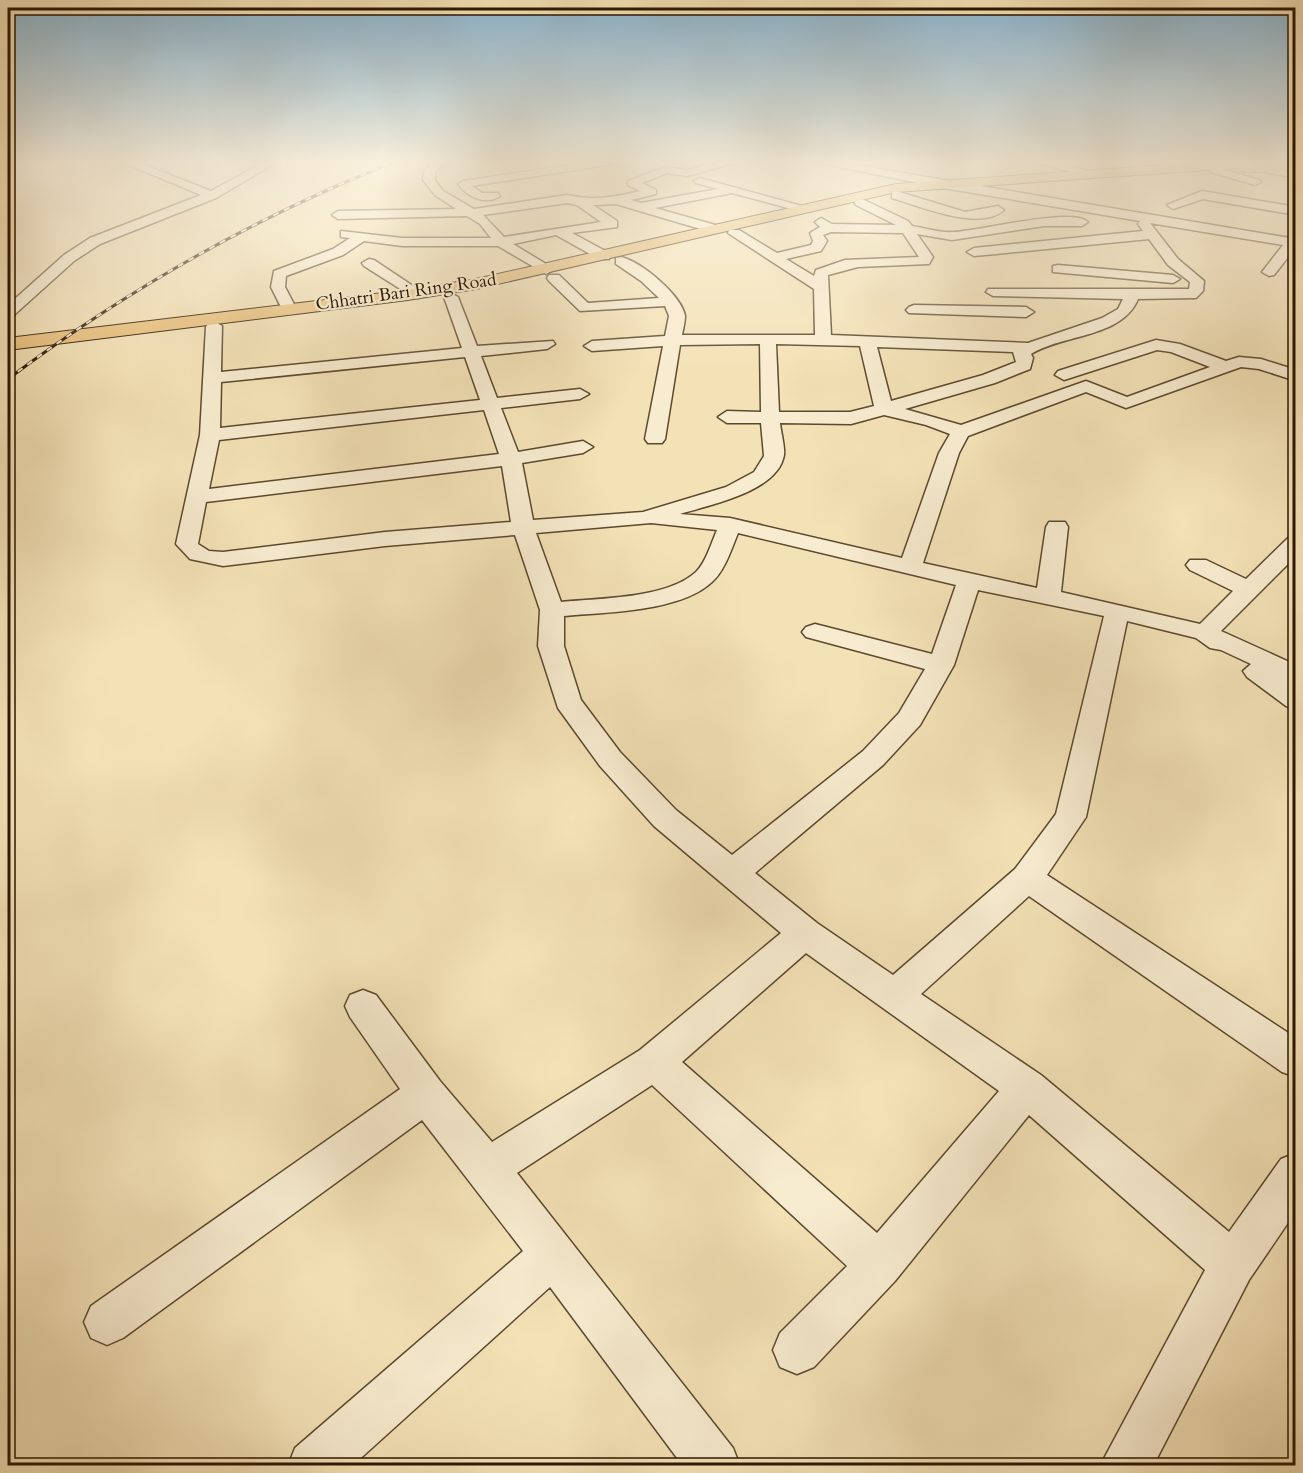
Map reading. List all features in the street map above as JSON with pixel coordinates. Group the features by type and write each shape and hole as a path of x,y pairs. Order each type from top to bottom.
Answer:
{"main road":[{"name":"Chhatri Bari Ring Road","path":"8,344 95,335 158,324 288,308 418,294 550,274 604,256 707,231"},
{"path":"95,335 160,333 451,297 550,274 621,261 741,231"}],"street":[{"path":"8,313 53,271 95,241 121,231"},
{"path":"492,231 501,242 550,274 578,304 585,308 672,301"},
{"path":"288,308 278,287 279,274 338,252 354,235 402,242 501,242 558,231 604,256"},
{"path":"775,258 816,248 820,241 816,233 822,231"},
{"path":"824,341 821,273 843,264 924,261 926,256 909,231"},
{"path":"913,231 952,236 987,231"},
{"path":"1111,231 1152,236"},
{"path":"1135,231 1152,236 1197,281"},
{"path":"974,252 1037,248 1102,236 1152,236 1196,231"},
{"path":"1196,239 1208,231"},
{"path":"1222,231 1294,241"},
{"path":"1231,231 1294,241"},
{"path":"734,233 820,286"},
{"path":"952,236 974,252 992,261 1015,264"},
{"path":"1269,272 1294,241"},
{"path":"621,261 659,285 672,301 677,316 655,439"},
{"path":"369,263 418,294"},
{"path":"1058,269 1197,281"},
{"path":"1000,312 993,288 1132,295 1191,295 1196,291 1197,281"},
{"path":"908,290 918,327"},
{"path":"1078,293 1090,315 1108,321"},
{"path":"1027,353 1125,312 1132,295"},
{"path":"451,297 511,459 523,526 552,610 551,646 568,702 610,759 665,818 734,872 805,933 1027,1088 1233,1263"},
{"path":"592,346 674,340 868,343 918,327 1000,312 1041,312"},
{"path":"214,326 210,435 187,544 192,553 204,558 223,559 385,539 523,526 645,518 730,525 969,581 1117,611 1205,633 1296,675"},
{"path":"918,327 1027,353 1064,375 1126,403 1239,362 1261,364 1296,376"},
{"path":"1074,333 1146,363"},
{"path":"645,518 732,491 762,476 774,456 770,418 768,340"},
{"path":"868,343 884,409"},
{"path":"212,378 547,344"},
{"path":"1064,375 1163,345 1224,366"},
{"path":"727,417 851,418 989,379 1024,365 1027,353"},
{"path":"910,567 949,453 961,432 1086,386"},
{"path":"210,435 488,402 580,394"},
{"path":"884,409 933,421 961,432"},
{"path":"197,497 511,459 583,447"},
{"path":"552,610 662,597 693,586 706,575 730,525"},
{"path":"1048,598 1057,527"},
{"path":"1205,633 1296,543"},
{"path":"1198,566 1249,590"},
{"path":"734,872 873,758 910,718 941,665 969,581"},
{"path":"894,996 1027,878 1071,817 1117,611"},
{"path":"815,632 941,665"},
{"path":"1205,633 1296,700"},
{"path":"1027,878 1296,1060"},
{"path":"487,1168 654,1062 805,933"},
{"path":"363,1006 426,1094 487,1168 552,1255 700,1459"},
{"path":"654,1062 879,1265"},
{"path":"797,1350 879,1265 1027,1088"},
{"path":"107,1322 426,1094"},
{"path":"1130,1463 1233,1263 1296,1174"},
{"path":"312,1466 552,1255"}],"railway":[{"path":"8,379 53,346 146,285 243,231"}]}
